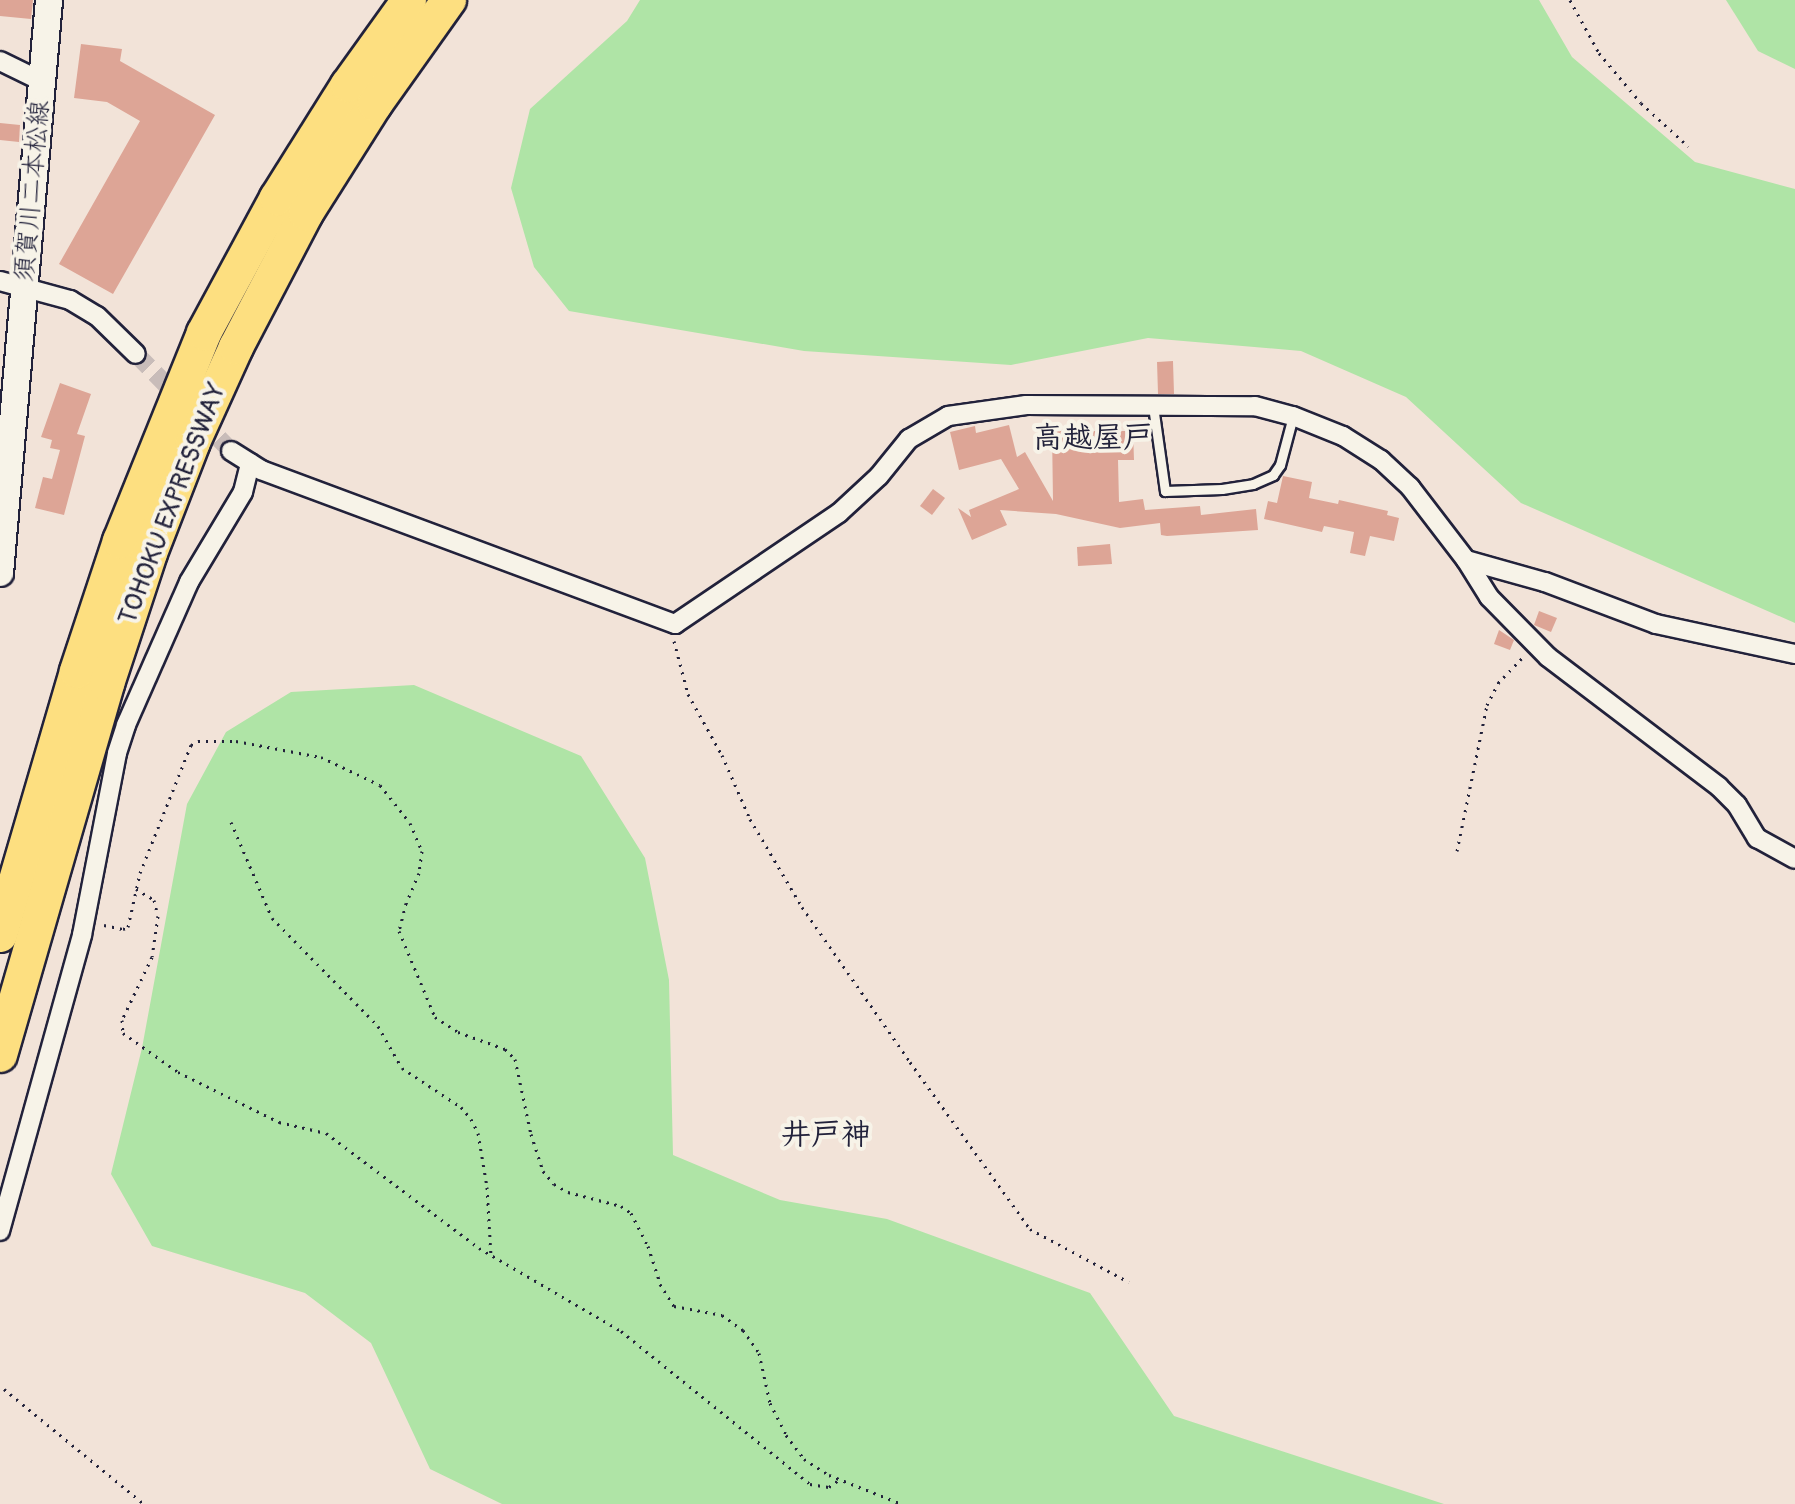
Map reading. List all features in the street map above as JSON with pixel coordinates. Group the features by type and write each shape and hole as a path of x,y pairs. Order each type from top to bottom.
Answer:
{"highway":[{"name":"TOHOKU EXPRESSWAY","path":"0,935 72,685 120,541 198,347 277,198 348,85 409,0"},
{"name":"TOHOKU EXPRESSWAY","path":"0,1055 107,684 150,553 193,442 236,347 306,213 375,104 449,0"}],"main road":[{"name":"須賀川二本松線","path":"0,573 12,284 43,82 49,0"}],"street":[{"path":"0,61 43,82"},
{"path":"12,284 70,300 97,316 136,354"},
{"path":"231,451 250,463 675,624 839,513 879,476 909,439 948,416 1026,405 1255,406 1293,416 1343,436 1381,460 1410,487 1466,560 1489,597 1539,648 1719,787 1737,805 1757,838 1795,859"},
{"path":"0,1231 85,920 126,725 189,582 243,492 250,463"},
{"path":"1466,560 1545,582 1656,624 1795,654"}],"lane":[{"path":"1153,406 1165,491 1222,489 1253,484 1273,475 1280,465 1293,416"}],"path":[{"path":"1570,0 1599,53 1641,103 1688,146"},
{"path":"675,624 674,641 688,694 722,755 750,819 802,907 1030,1229 1129,1282"},
{"path":"1457,851 1487,705 1514,662 1539,648"},
{"path":"85,920 112,928 128,927 136,889 191,745 198,741 236,741 321,757 380,785 410,823 422,851 419,873 406,903 399,931 435,1017 458,1032 505,1049 515,1059 531,1134 543,1171 554,1184 568,1192 610,1202 631,1213 648,1246 666,1297 681,1310 722,1315 743,1330 759,1353 770,1403 786,1435 804,1459 840,1479 902,1504"},
{"path":"231,822 272,918 378,1026 402,1068 461,1107 471,1119 478,1133 487,1187 491,1256"},
{"path":"136,889 154,900 158,916 152,957 122,1020 123,1033 178,1072 279,1122 326,1133 491,1256 621,1331 810,1484 829,1487 840,1479"},
{"path":"4,1389 144,1504"}],"green space":[{"path":"640,0 1539,0 1572,57 1695,162 1795,189 1795,623 1521,503 1406,397 1301,351 1148,338 1011,365 804,351 569,311 534,267 511,188 530,109 627,21"},
{"path":"1726,0 1795,0 1795,69 1758,51"},
{"path":"414,685 581,756 645,858 669,980 673,1155 780,1200 887,1219 1090,1293 1174,1416 1444,1504 502,1504 430,1469 371,1343 305,1293 152,1246 111,1174 142,1048 187,804 226,732 291,692"}],"building":[{"path":"0,0 33,0 31,19 0,16"},
{"path":"81,44 122,49 120,61 215,115 113,294 59,264 140,121 107,102 74,98"},
{"path":"0,123 20,125 19,142 0,140"},
{"path":"1173,361 1174,394 1158,394 1157,362"},
{"path":"60,383 91,394 77,434 85,436 64,515 35,508 43,477 52,479 60,450 50,448 52,440 41,437"},
{"path":"1009,425 1017,457 1025,452 1053,501 1052,431 1133,431 1134,460 1118,460 1119,502 1143,499 1145,510 1200,506 1201,515 1256,509 1258,530 1167,536 1161,535 1160,523 1120,528 1056,514 1000,510 1007,525 972,540 958,508 971,517 969,510 1019,489 1001,459 959,470 950,432 975,426 976,433"},
{"path":"1283,476 1312,482 1309,498 1338,504 1339,500 1388,511 1387,515 1399,518 1394,541 1370,536 1365,556 1350,553 1354,532 1324,526 1322,532 1264,519 1268,501 1277,503"},
{"path":"933,489 945,498 932,515 920,506"},
{"path":"1110,544 1112,564 1078,566 1077,547"},
{"path":"1539,611 1557,618 1551,632 1534,625"},
{"path":"1499,630 1514,640 1510,650 1494,644"}],"tunnel":[{"path":"136,354 182,401"},
{"path":"200,419 231,451"}],"district":[{"name":"高越屋戸","path":"1093,438"},
{"name":"井戸神","path":"826,1135"}]}
